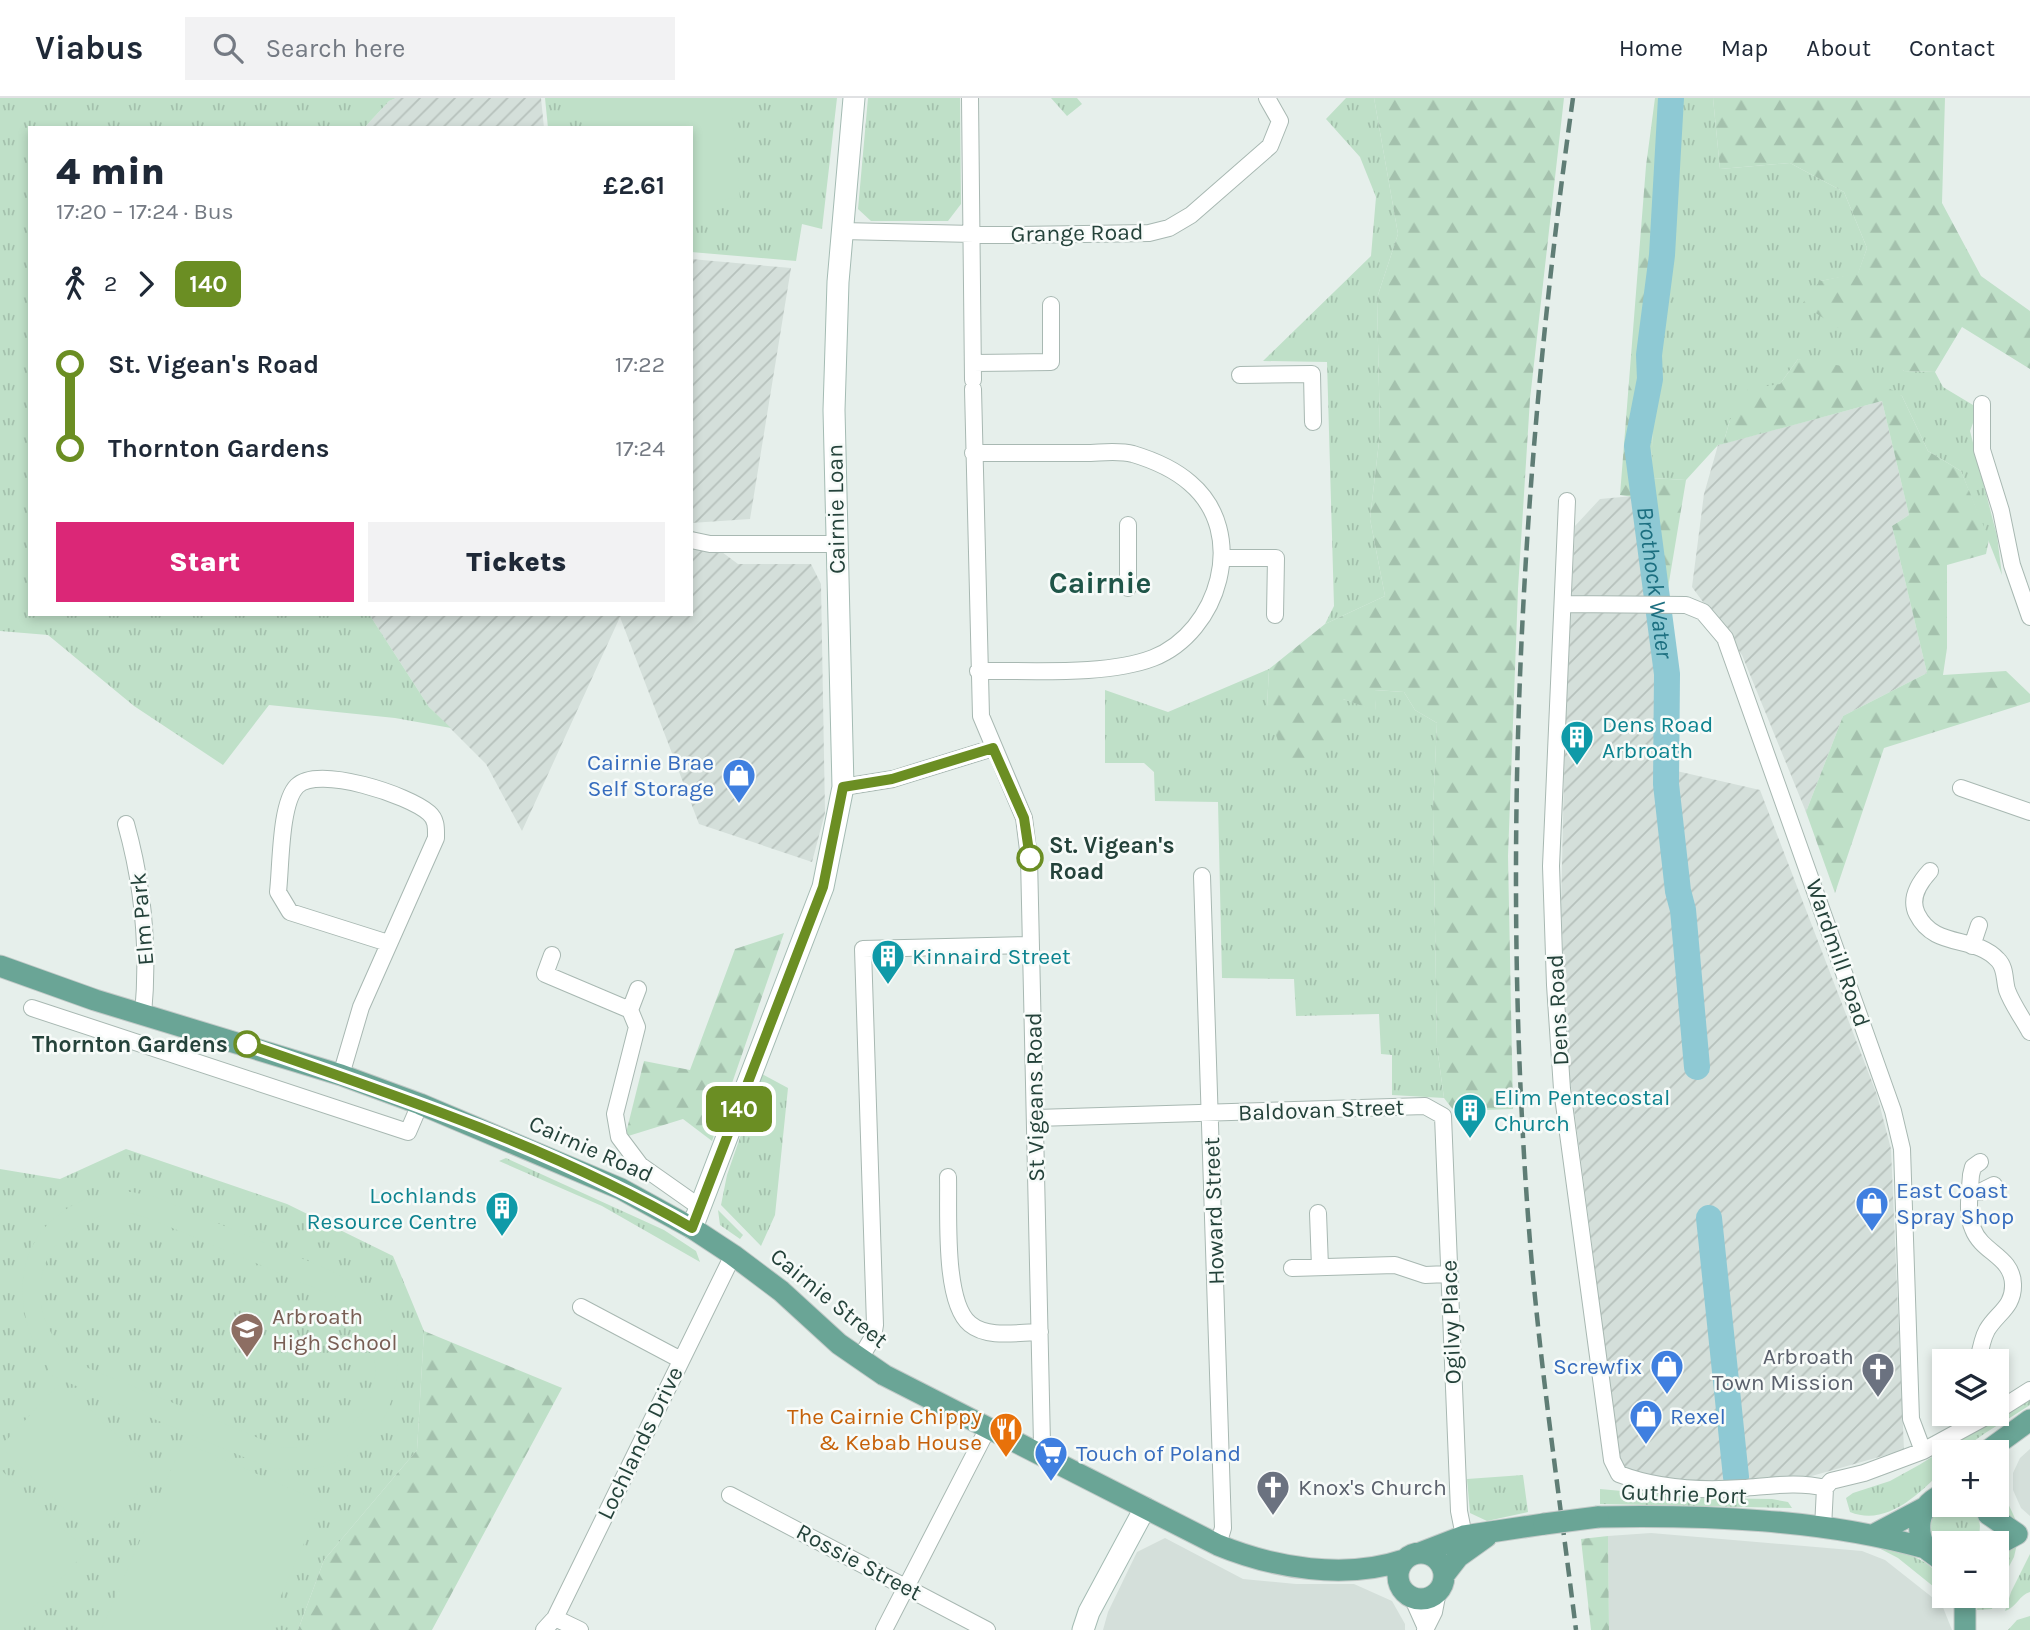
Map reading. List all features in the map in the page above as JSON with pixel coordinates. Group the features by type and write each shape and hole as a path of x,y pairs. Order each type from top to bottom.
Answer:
{"main road":[{"name":"Cairnie Road","path":"0,966 95,1000 341,1075 421,1104 621,1189 692,1228 733,1255"},
{"name":"Cairnie Street","path":"733,1255 781,1291 859,1360 1218,1545 1246,1556 1277,1563 1354,1571 1408,1593"},
{"path":"2002,1440 2030,1420"},
{"path":"1875,1534 1932,1500"},
{"path":"1932,1505 1919,1523 1925,1548 1932,1553"},
{"name":"Guthrie Port","path":"1412,1556 1464,1536 1598,1517 1705,1519 1823,1528 1875,1534 1925,1548"},
{"path":"1997,1517 2023,1535"},
{"name":"Guthrie Port","path":"1441,1583 1458,1557 1491,1534"},
{"name":"Cairnie Street","path":"1354,1571 1412,1556"},
{"path":"1412,1556 1439,1561 1441,1583 1426,1598 1408,1593 1398,1572 1412,1556"},
{"path":"1964,1608 1965,1630"}],"street":[{"name":"Cairnie Loan","path":"692,1228 823,887 843,787 834,410 842,231 854,98"},
{"path":"843,787 892,779 993,748 981,716 978,671 970,98"},
{"name":"Grange Road","path":"842,231 1125,234 1169,228 1191,215 1270,146 1280,121 1267,98"},
{"path":"973,363 1051,362 1051,305"},
{"path":"1240,375 1312,374 1313,422"},
{"path":"1982,404 1982,450 2001,511 2012,565 2030,617"},
{"path":"973,453 1130,453 1160,463 1191,484 1210,509 1220,534 1222,558 1216,593 1201,622 1184,640 1155,658 1123,667 978,671"},
{"name":"Dens Road","path":"1567,501 1551,866 1555,985 1562,1089 1612,1460 1619,1474 1655,1486 1727,1489 1813,1484 1825,1488"},
{"path":"1128,525 1128,587"},
{"path":"693,540 710,544 836,544"},
{"path":"1222,558 1276,558 1275,615"},
{"name":"Wardmill Road","path":"1563,604 1677,604 1703,612 1725,638 1893,1111 1902,1149 1911,1419 1923,1451"},
{"name":"St Vigeans Road","path":"993,748 1024,818 1030,858 1042,1444 1040,1453"},
{"path":"341,1075 361,1007 436,838 436,824 429,813 381,788 317,778 299,784 288,798 278,892 282,903 290,912 388,943"},
{"path":"1961,788 2028,806"},
{"name":"Elm Park","path":"126,824 137,862 146,962 143,1015"},
{"path":"1930,871 1920,882 1915,895 1914,907 1921,922 1931,934 1972,946 1998,960 2005,973 2007,989 2030,1032"},
{"name":"Howard Street","path":"1202,876 1223,1528 1218,1545"},
{"path":"1972,946 1979,925"},
{"path":"859,1360 873,1337 875,1325 863,949 1031,945"},
{"path":"552,955 545,974 630,1010"},
{"path":"638,989 630,1010 637,1027 615,1114 619,1137 640,1165 701,1208"},
{"path":"86,1027 95,1000"},
{"path":"32,1008 408,1132 421,1104"},
{"name":"Baldovan Street","path":"1036,1118 1211,1115 1425,1106 1437,1110"},
{"name":"Ogilvy Place","path":"1437,1110 1443,1116 1459,1511 1464,1536"},
{"path":"1980,1162 1973,1167 1970,1192 1972,1228 1980,1241 2003,1259 2011,1270 2013,1286 2010,1305 1987,1330 1982,1349"},
{"path":"948,1177 956,1303 970,1324 989,1333 1040,1332"},
{"path":"1970,1192 1980,1192 1994,1185"},
{"path":"1318,1213 1320,1267"},
{"name":"Lochlands Drive","path":"550,1624 733,1255"},
{"path":"1292,1268 1395,1265 1425,1275 1448,1274"},
{"path":"581,1307 681,1360"},
{"path":"2009,1401 2030,1390"},
{"path":"1823,1528 1825,1488 1839,1477 1864,1473 1923,1451 1965,1426"},
{"path":"884,1630 988,1428"},
{"name":"Rossie Street","path":"730,1494 988,1630"},
{"path":"1083,1630 1145,1508"},
{"path":"1425,1628 1434,1612 1441,1583"},
{"path":"1408,1593 1425,1628"},
{"path":"550,1624 580,1630"}],"shaded area":[{"path":"396,98 541,98 544,126 366,126 389,101"},
{"path":"693,259 791,268 750,519 693,523"},
{"path":"1882,401 1909,515 1892,526 1927,673 1843,716 1806,812 1742,655 1692,587 1704,494 1718,445"},
{"path":"1633,496 1658,687 1656,753 1659,767 1760,790 1877,1095 1891,1149 1904,1450 1801,1479 1678,1484 1625,1472 1615,1459 1594,1259 1569,1072 1561,908 1565,734 1575,526 1600,499"},
{"path":"693,530 738,564 811,564 821,584 825,813 812,862 699,824 620,617 522,831 486,764 429,707 370,616 693,616"},
{"path":"2030,1449 2030,1516 2021,1508 2013,1490 2013,1473 2020,1458"},
{"path":"1651,1533 1862,1551 1885,1560 1932,1597 1932,1608 1943,1608 1952,1630 1609,1630 1608,1536"},
{"path":"1165,1538 1243,1579 1296,1584 1354,1584 1392,1601 1405,1624 1405,1630 1103,1630 1108,1612 1137,1552"}],"green space":[{"path":"0,98 396,98 389,101 366,126 28,126 28,616 370,616 429,707 451,728 395,718 269,705 223,765 134,706 48,635 0,631"},
{"path":"545,98 837,98 822,229 802,224 796,261 693,252 693,126 548,126"},
{"path":"589,98 730,98 740,198 693,202 693,126 592,126"},
{"path":"868,98 960,98 961,204 948,221 871,221 858,209"},
{"path":"1051,98 1077,98 1082,104 1067,116"},
{"path":"1346,98 1374,98 1398,234 1377,298 1380,433 1370,519 1385,596 1325,624 1334,606 1327,362 1263,361 1371,256 1376,197 1360,157 1326,119"},
{"path":"1374,98 1564,98 1530,399 1518,589 1508,856 1513,1109 1454,1111 1444,1098 1437,1047 1433,808 1437,723 1415,710 1404,692 1375,690 1376,711 1343,699 1340,738 1288,772 1267,707 1269,669 1325,624 1385,596 1370,519 1380,433 1377,298 1398,234"},
{"path":"1655,98 1678,98 1655,356 1651,478 1686,480 1668,588 1643,590 1633,497 1620,495 1646,166"},
{"path":"1678,98 1713,98 1720,169 1790,163 1844,192 1867,248 1858,274 1820,281 1904,371 1935,372 1943,387 1973,405 1970,431 1997,536 2002,575 1961,471 1928,451 1902,396 1798,359 1780,384 1730,420 1723,444 1718,445 1686,480 1651,478 1655,356"},
{"path":"1713,98 1945,98 1942,203 1981,276 2030,311 2030,369 1962,327 1935,372 1904,371 1802,304 1820,281 1858,273 1867,248 1844,192 1790,163 1720,169"},
{"path":"1798,359 1855,368 1902,396 1928,451 1961,471 1989,539 1986,554 1947,565 1947,648 1943,675 2006,671 2030,694 2030,702 1884,748 1835,893 1806,812 1843,716 1927,673 1892,526 1909,515 1882,401 1723,444 1730,420 1748,389 1780,384"},
{"path":"1269,669 1267,707 1343,699 1376,710 1374,690 1404,692 1415,710 1437,723 1433,808 1437,1047 1444,1098 1392,1095 1392,1055 1381,1054 1379,1014 1296,1016 1294,979 1222,978 1218,802 1155,801 1154,772 1144,763 1105,763 1105,690 1168,712"},
{"path":"784,933 712,1141 683,1119 625,1137 644,1061 690,1070 735,949"},
{"path":"762,1074 788,1088 775,1215 761,1246 721,1205 727,1175"},
{"name":"Arbroath High School","path":"126,1149 287,1204 393,1256 424,1331 417,1450 324,1560 298,1630 0,1630 0,1169 60,1179"},
{"path":"506,1158 664,1230 696,1251 700,1262 602,1206 499,1161"},
{"path":"110,1192 132,1192 156,1197 328,1270 359,1287 385,1318 395,1343 397,1370 393,1396 382,1421 366,1442 344,1458 318,1468 298,1470 265,1466 48,1374 49,1369 34,1342 25,1314 23,1287 27,1261 37,1238 55,1218 79,1202","holes":["112,1213 130,1213 151,1219 334,1296 357,1319 371,1344 375,1370 371,1395 359,1417 339,1434 313,1445 280,1447 76,1363 57,1342 45,1320 40,1297 42,1275 50,1254 65,1236 85,1222"]},
{"path":"718,1210 743,1235 740,1239 720,1225"},
{"path":"424,1331 562,1388 432,1630 298,1630 324,1560 417,1450"},
{"path":"61,1382 157,1474 95,1538 0,1447"},
{"path":"2030,1396 2030,1405 2009,1418 2009,1409"},
{"path":"1982,1426 1996,1426 1976,1440 1959,1440"},
{"path":"183,1442 322,1502 266,1630 101,1630"},
{"path":"1932,1457 1932,1480 1902,1505 1877,1515 1850,1512 1846,1498 1853,1493 1890,1481"},
{"path":"0,1469 87,1551 12,1630 0,1630"},
{"path":"1523,1475 1528,1512 1487,1521 1470,1513 1467,1479"},
{"path":"1600,1489 1699,1498 1772,1499 1788,1502 1792,1508 1600,1504"},
{"path":"2009,1506 2017,1523 2009,1517"},
{"path":"1932,1517 1977,1517 1980,1531 1932,1531 1932,1538 1930,1520"},
{"path":"1608,1536 1609,1630 1591,1630 1581,1539"},
{"path":"2017,1544 2009,1566 2009,1546"},
{"path":"1873,1545 1908,1554 1929,1565 1932,1568 1932,1585 1898,1558"},
{"path":"2030,1554 2030,1592 2012,1607 2005,1611 2009,1608 2011,1592"},
{"path":"2030,1616 2030,1630 2008,1630 2017,1620"}],"waterway":[{"name":"Brothock Water","path":"1671,98 1662,255 1649,355 1650,379 1637,446 1667,674 1666,784 1678,891 1683,910 1697,1067"},
{"name":"Brothock Water","path":"1709,1218 1736,1477"}],"railway":[{"path":"1573,98 1540,376 1529,515 1521,656 1516,936 1520,1076 1532,1268 1576,1630"}],"bus line":[{"name":"140","path":"247,1044 421,1104 621,1189 692,1228 823,887 843,787 892,779 993,748 1024,818 1030,858"}],"place":[{"name":"Dens Road Arbroath","path":"1577,767"},
{"name":"Cairnie Brae Self Storage","path":"739,805"},
{"name":"St. Vigean's Road","path":"1030,858"},
{"name":"Kinnaird Street","path":"888,986"},
{"name":"Thornton Gardens","path":"247,1044"},
{"name":"Elim Pentecostal Church","path":"1470,1140"},
{"name":"East Coast Spray Shop","path":"1872,1233"},
{"name":"Lochlands Resource Centre","path":"502,1238"},
{"name":"Arbroath High School","path":"247,1359"},
{"name":"Screwfix","path":"1667,1396"},
{"name":"Arbroath Town Mission","path":"1878,1399"},
{"name":"Rexel","path":"1646,1446"},
{"name":"The Cairnie Chippy & Kebab House","path":"1006,1459"},
{"name":"Touch of Poland","path":"1051,1483"},
{"name":"Knox's Church","path":"1273,1517"}],"district":[{"name":"Cairnie","path":"1100,583"}]}
